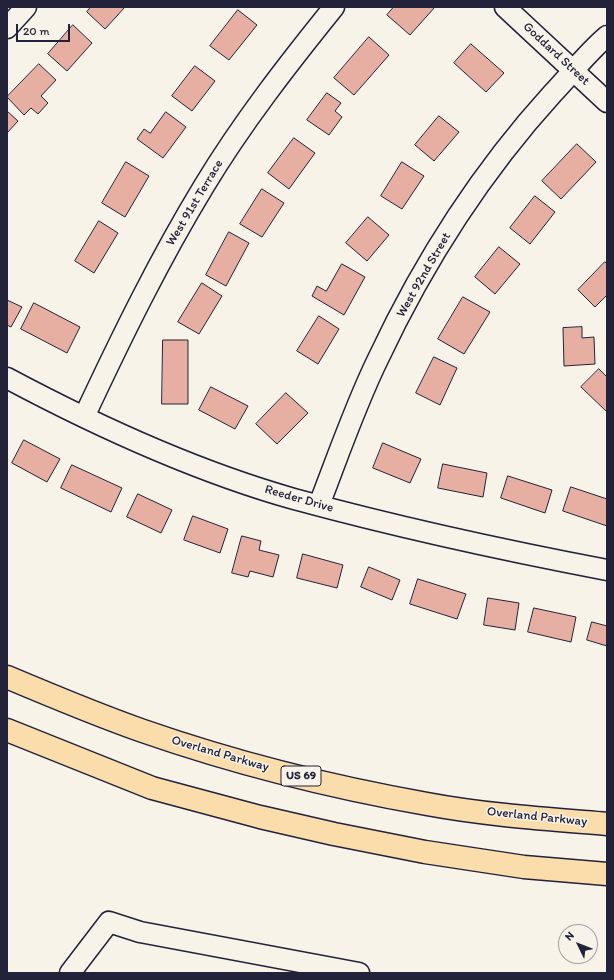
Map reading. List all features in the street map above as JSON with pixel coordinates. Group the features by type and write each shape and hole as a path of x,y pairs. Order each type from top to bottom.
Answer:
{"highway":[{"name":"Overland Parkway","path":"7,676 67,702 143,731 223,757 319,781 428,804 508,815 607,824"},
{"path":"7,730 152,788 268,819 425,852 524,867 607,874"}],"street":[{"path":"7,28 26,7"},
{"name":"West 91st Terrace","path":"84,417 118,342 154,272 204,184 253,112 334,7"},
{"name":"Goddard Street","path":"505,7 607,102"},
{"name":"West 92nd Street","path":"319,505 365,388 378,359 413,291 478,186 522,129 607,36"},
{"name":"Reeder Drive","path":"7,378 59,406 179,458 245,483 319,505 406,528 607,570"},
{"path":"70,973 109,922 140,932 359,973"}],"building":[{"path":"91,7 125,7 105,29 87,12"},
{"path":"394,7 435,7 410,35 387,15"},
{"path":"238,10 257,25 229,60 210,46"},
{"path":"73,25 92,43 67,71 48,54"},
{"path":"369,37 389,55 354,95 334,78"},
{"path":"471,44 504,73 486,92 454,63"},
{"path":"39,64 56,80 41,96 48,103 38,114 31,108 24,115 7,97"},
{"path":"195,66 215,81 192,111 172,96"},
{"path":"327,93 341,103 335,111 342,117 329,135 307,120"},
{"path":"7,111 18,121 7,133"},
{"path":"166,112 186,127 163,158 137,139 144,129 150,133"},
{"path":"439,116 459,132 434,161 415,145"},
{"path":"294,138 315,153 289,189 268,173"},
{"path":"577,144 596,162 561,199 542,181"},
{"path":"126,162 149,176 125,217 102,203"},
{"path":"402,162 424,176 402,209 381,196"},
{"path":"262,189 284,203 262,237 240,224"},
{"path":"535,196 555,212 530,244 510,228"},
{"path":"368,217 389,235 367,261 346,243"},
{"path":"99,221 118,233 94,273 75,261"},
{"path":"229,232 249,243 226,286 206,275"},
{"path":"499,247 520,264 495,294 475,277"},
{"path":"605,262 607,264 607,295 595,307 578,290"},
{"path":"342,264 365,277 344,315 312,296 317,286 326,291"},
{"path":"202,283 222,296 199,334 178,322"},
{"path":"463,297 490,312 464,354 438,339"},
{"path":"7,300 22,307 11,327 7,325"},
{"path":"34,303 80,327 67,353 21,329"},
{"path":"319,316 339,329 318,364 297,351"},
{"path":"582,327 582,338 594,337 595,364 564,366 563,328"},
{"path":"163,340 188,340 188,404 162,404"},
{"path":"434,357 457,368 440,405 416,393"},
{"path":"599,369 607,377 607,412 581,387"},
{"path":"211,387 248,406 235,429 199,410"},
{"path":"286,393 308,413 277,444 256,424"},
{"path":"24,440 60,459 47,482 12,463"},
{"path":"383,443 421,459 410,483 373,468"},
{"path":"443,464 487,473 483,497 438,488"},
{"path":"72,465 122,488 111,512 61,488"},
{"path":"508,476 552,490 545,513 501,498"},
{"path":"571,487 607,499 607,526 563,511"},
{"path":"138,494 172,510 161,533 127,517"},
{"path":"193,516 228,529 220,553 184,540"},
{"path":"242,536 261,541 259,550 279,555 273,577 250,571 248,577 232,573"},
{"path":"303,554 343,565 337,588 297,578"},
{"path":"369,567 400,580 392,600 361,587"},
{"path":"418,579 466,594 457,619 410,604"},
{"path":"488,598 519,603 515,630 484,625"},
{"path":"534,608 576,617 571,642 528,632"},
{"path":"592,622 607,626 607,646 587,640"}]}
